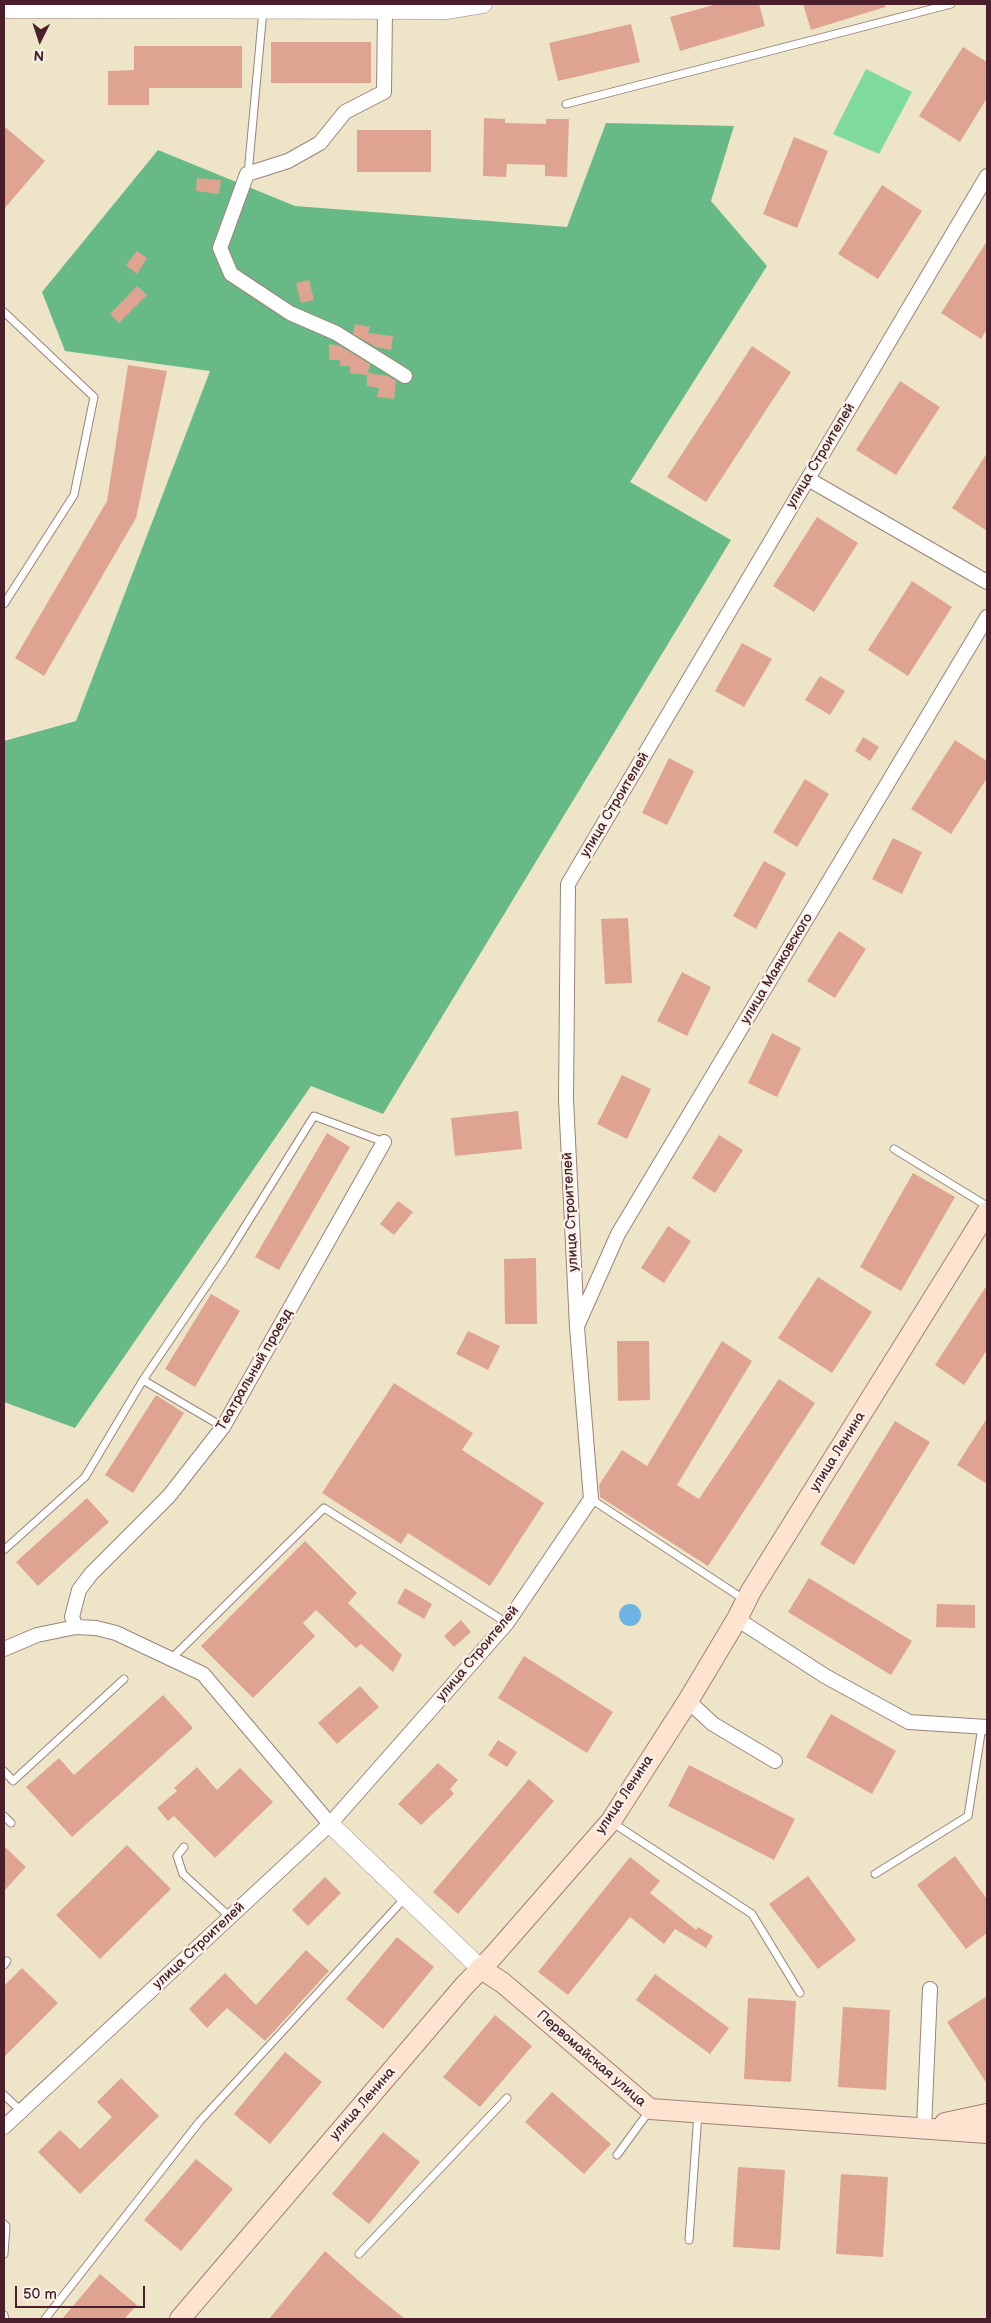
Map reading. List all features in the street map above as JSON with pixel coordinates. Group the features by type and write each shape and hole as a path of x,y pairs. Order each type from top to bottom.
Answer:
{"main road":[{"name":"улица Ленина","path":"180,2319 480,1968 494,1955 611,1821 688,1701 746,1601 987,1212"},
{"name":"Первомайская улица","path":"480,1968 503,1983 650,2109 987,2133"},
{"name":"Первомайская улица","path":"924,2128 987,2114"}],"street":[{"path":"4,9 446,10 483,4"},
{"path":"385,10 384,92 345,112 320,143 288,161 248,174 220,248 231,274 290,313 336,333 405,376"},
{"name":"улица Строителей","path":"4,2127 330,1824 507,1623 591,1499 576,1327 566,1099 568,884 987,176"},
{"path":"808,479 987,582"},
{"name":"улица Маяковского","path":"576,1327 618,1234 987,617"},
{"name":"Театральный проезд","path":"76,1627 72,1617 79,1590 91,1574 169,1496 223,1427 384,1142"},
{"path":"737,1619 825,1676 909,1722 985,1727"},
{"path":"4,1649 37,1635 76,1627 96,1628 116,1633 203,1674 330,1824"},
{"path":"688,1701 714,1724 775,1761"},
{"name":"Первомайская улица","path":"330,1824 480,1968"},
{"path":"924,2128 930,1989"}],"lane":[{"path":"566,104 951,4"},
{"path":"248,174 263,9"},
{"path":"4,312 94,397 74,495 4,604"},
{"path":"4,1550 85,1477 142,1380 226,1257 314,1116 384,1142"},
{"path":"894,1149 987,1206"},
{"path":"142,1380 223,1427"},
{"path":"591,1499 746,1601"},
{"path":"171,1659 324,1508 507,1623"},
{"path":"4,1771 13,1781 124,1679"},
{"path":"874,1874 968,1816 985,1727"},
{"path":"4,1816 11,1824"},
{"path":"611,1821 752,1914 800,1993"},
{"path":"184,1847 177,1856 183,1874 230,1917"},
{"path":"45,2319 200,2121 406,1897"},
{"path":"4,2095 21,2111"},
{"path":"358,2254 507,2098"},
{"path":"617,2154 650,2109"},
{"path":"688,2240 698,2113"},
{"path":"4,2224 6,2226 4,2254"},
{"path":"4,2315 6,2319"}],"green space":[{"path":"866,69 912,92 879,154 833,134"},
{"path":"606,123 734,126 711,201 767,266 630,482 731,540 383,1114 311,1086 75,1428 4,1402 4,741 76,721 210,371 65,351 42,292 158,150 295,206 567,227"}],"water":[{"path":"630,1604 638,1607 641,1615 638,1623 630,1626 622,1623 619,1615 622,1607"}],"building":[{"path":"717,4 759,4 765,26 680,51 670,17"},
{"path":"803,4 885,4 885,7 811,30"},
{"path":"631,24 640,62 558,81 549,43"},
{"path":"271,42 371,42 371,83 271,83"},
{"path":"134,46 242,46 242,88 149,88 149,105 108,105 108,71 134,70"},
{"path":"963,47 987,62 987,98 960,142 919,116"},
{"path":"484,118 505,119 505,123 546,124 546,119 569,119 567,177 545,176 545,165 507,164 506,177 483,176"},
{"path":"4,126 45,161 4,209"},
{"path":"357,130 431,130 431,172 357,172"},
{"path":"794,137 828,151 797,228 763,214"},
{"path":"197,178 221,180 219,194 196,191"},
{"path":"882,185 922,211 878,279 838,254"},
{"path":"987,241 987,329 981,339 941,313"},
{"path":"137,251 147,258 137,274 126,265"},
{"path":"309,280 314,300 301,303 296,283"},
{"path":"137,286 147,295 119,323 110,314"},
{"path":"355,324 370,327 368,333 393,336 391,350 376,347 353,334"},
{"path":"329,344 340,346 370,364 368,373 388,376 396,381 394,399 377,397 379,388 367,386 367,375 350,373 350,366 340,366 340,360 329,360"},
{"path":"752,346 791,372 706,502 667,477"},
{"path":"128,365 167,371 136,518 44,676 15,658 107,501"},
{"path":"900,381 940,407 896,475 856,450"},
{"path":"987,453 987,531 952,508"},
{"path":"817,517 858,543 814,612 773,586"},
{"path":"912,581 952,607 908,676 868,650"},
{"path":"742,643 772,659 744,707 715,691"},
{"path":"820,676 845,691 830,715 805,700"},
{"path":"863,737 879,747 870,761 855,751"},
{"path":"955,740 987,761 987,778 951,834 911,809"},
{"path":"669,758 694,771 667,825 642,813"},
{"path":"805,779 829,794 797,847 773,832"},
{"path":"893,838 922,852 902,894 872,879"},
{"path":"764,861 786,873 756,929 733,916"},
{"path":"628,918 632,983 605,984 601,919"},
{"path":"839,931 866,949 835,998 807,981"},
{"path":"682,972 711,987 687,1036 657,1021"},
{"path":"772,1033 801,1048 777,1097 748,1083"},
{"path":"622,1075 651,1089 627,1139 597,1124"},
{"path":"518,1111 522,1149 455,1156 451,1118"},
{"path":"327,1133 350,1147 279,1270 255,1257"},
{"path":"719,1135 743,1150 715,1193 692,1178"},
{"path":"913,1173 955,1197 901,1291 860,1267"},
{"path":"398,1201 413,1212 394,1235 380,1224"},
{"path":"668,1226 691,1241 664,1283 641,1268"},
{"path":"536,1258 537,1324 505,1324 504,1259"},
{"path":"818,1277 872,1312 832,1373 778,1338"},
{"path":"987,1285 987,1350 964,1385 935,1365"},
{"path":"211,1294 240,1311 195,1387 165,1369"},
{"path":"468,1331 500,1346 488,1370 456,1354"},
{"path":"617,1341 649,1341 650,1400 618,1401"},
{"path":"722,1341 752,1361 677,1485 699,1499 779,1379 815,1403 708,1566 600,1497 599,1485 622,1450 647,1466"},
{"path":"394,1383 473,1433 462,1450 544,1503 490,1586 408,1533 401,1544 322,1493"},
{"path":"156,1395 184,1413 133,1493 105,1475"},
{"path":"987,1418 987,1484 957,1465"},
{"path":"895,1421 930,1442 854,1565 820,1544"},
{"path":"87,1498 109,1522 38,1586 16,1562"},
{"path":"305,1541 357,1593 348,1603 402,1655 393,1672 361,1644 356,1648 316,1610 303,1623 315,1636 253,1698 201,1646"},
{"path":"809,1578 912,1641 891,1675 788,1612"},
{"path":"405,1588 432,1604 424,1619 397,1603"},
{"path":"937,1604 975,1605 975,1628 936,1627"},
{"path":"461,1620 471,1632 454,1647 444,1636"},
{"path":"524,1656 613,1712 587,1753 498,1698"},
{"path":"360,1686 379,1707 337,1744 318,1723"},
{"path":"163,1695 193,1728 72,1837 26,1787 59,1758 74,1775"},
{"path":"831,1714 896,1751 872,1794 806,1757"},
{"path":"498,1740 517,1752 507,1767 488,1755"},
{"path":"438,1763 458,1780 450,1789 454,1794 421,1825 398,1804"},
{"path":"689,1765 795,1819 774,1860 668,1806"},
{"path":"197,1767 217,1790 240,1768 273,1802 215,1858 174,1816 168,1821 157,1808 177,1791 174,1788"},
{"path":"529,1779 554,1801 458,1914 433,1892"},
{"path":"127,1845 171,1889 100,1959 56,1915"},
{"path":"4,1846 26,1867 4,1891"},
{"path":"955,1856 987,1899 987,1933 966,1949 917,1885"},
{"path":"630,1857 660,1881 650,1893 696,1930 698,1927 713,1936 706,1948 675,1929 664,1944 630,1917 568,1995 538,1972"},
{"path":"808,1876 856,1940 818,1969 769,1904"},
{"path":"325,1877 341,1893 308,1926 292,1910"},
{"path":"397,1937 434,1967 383,2029 346,1999"},
{"path":"306,1950 329,1971 265,2041 227,2008 207,2028 189,2009 225,1973 256,2005"},
{"path":"22,1968 58,2003 4,2057 4,1986"},
{"path":"655,1974 729,2028 710,2054 636,2000"},
{"path":"987,1996 987,2084 947,2022"},
{"path":"748,1998 796,2001 791,2082 744,2079"},
{"path":"843,2007 890,2010 886,2090 838,2087"},
{"path":"495,2015 532,2046 480,2107 443,2077"},
{"path":"285,2052 322,2082 270,2144 234,2114"},
{"path":"121,2078 159,2116 80,2194 38,2152 60,2130 80,2149 112,2117 97,2102"},
{"path":"552,2092 611,2144 584,2174 525,2122"},
{"path":"383,2132 420,2162 369,2224 332,2194"},
{"path":"196,2159 233,2189 181,2251 144,2220"},
{"path":"738,2167 785,2170 780,2250 733,2247"},
{"path":"841,2174 888,2177 883,2257 836,2254"},
{"path":"325,2251 368,2289 405,2319 269,2319"},
{"path":"100,2274 137,2305 124,2319 62,2319"}]}
